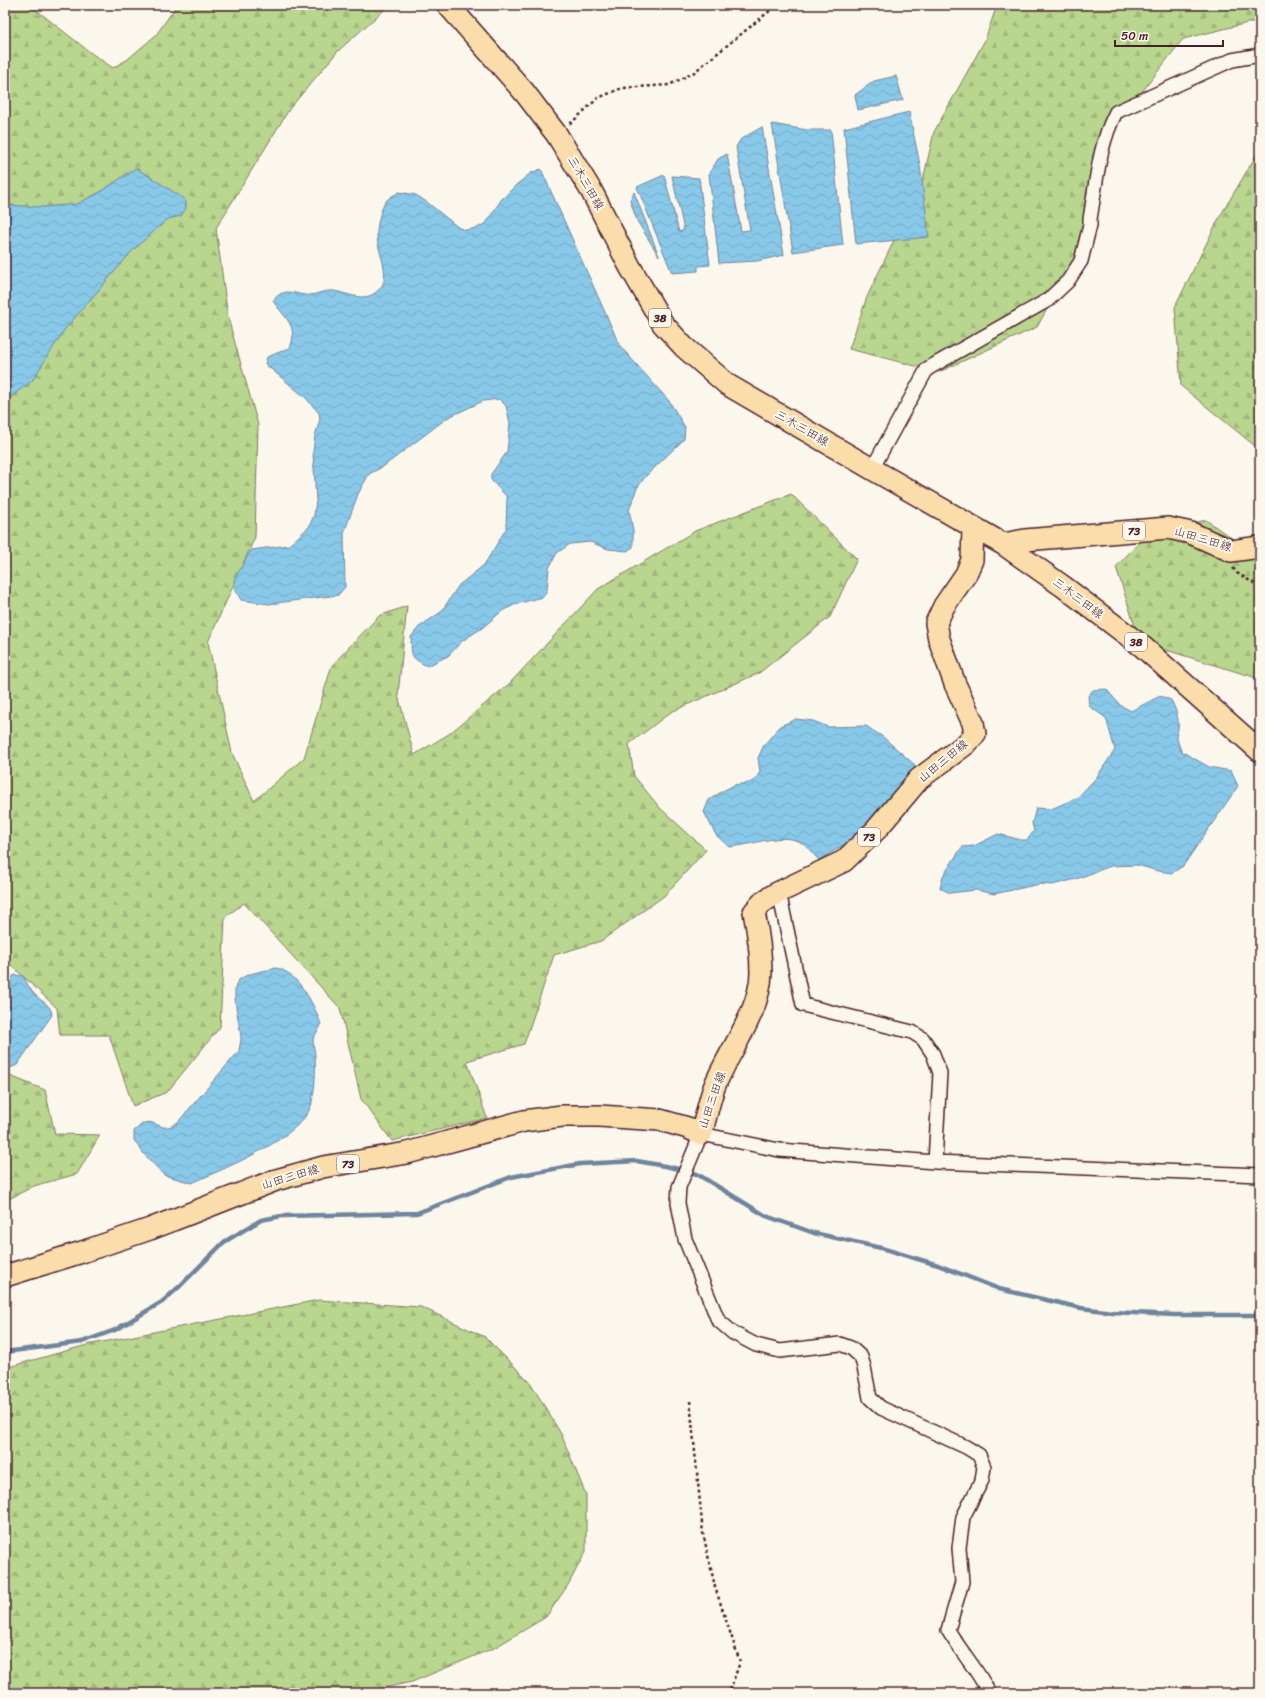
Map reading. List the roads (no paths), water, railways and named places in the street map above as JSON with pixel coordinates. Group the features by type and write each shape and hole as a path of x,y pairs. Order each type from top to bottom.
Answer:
{"main road":[{"name":"三木三田線","path":"448,5 525,93 557,135 592,192 629,265 663,324 684,347 728,385 1003,544 1064,587 1143,647 1260,751"},
{"name":"山田三田線","path":"5,1276 150,1229 276,1180 323,1167 407,1153 524,1121 562,1116 599,1116 660,1120 688,1128 701,1134 715,1086 750,1016 757,995 761,973 758,932 754,912 764,902 779,892 844,861 876,830 919,779 962,748 974,734 973,723 938,639 936,624 944,606 966,574 972,560 973,527"},
{"name":"山田三田線","path":"1003,544 1025,540 1168,528 1192,533 1231,551 1260,546"}],"street":[{"path":"872,469 927,369 1048,300 1068,281 1081,261 1090,225 1103,148 1111,122 1116,112 1232,60 1260,54"},
{"path":"779,892 803,1006 912,1032 923,1039 933,1054 940,1073 934,1162"},
{"path":"989,1693 980,1675 958,1648 948,1630 962,1582 959,1548 963,1516 982,1480 984,1467 979,1455 966,1446 881,1408 870,1398 861,1358 851,1348 840,1344 780,1351 756,1345 733,1333 718,1320 685,1239 678,1203 679,1187 701,1134 779,1150 934,1162 1260,1175"}],"water":[{"path":"896,76 903,100 858,110 855,95 874,81"},
{"path":"909,112 920,165 929,237 856,244 844,128"},
{"path":"772,124 807,130 831,130 843,245 793,252"},
{"path":"762,127 784,255 757,261 719,263 709,174 718,159 727,154 741,231 750,230 736,147 741,139"},
{"path":"136,168 180,196 186,202 186,208 181,216 168,219 133,250 65,329 32,381 5,401 5,205 44,207 77,204 100,192"},
{"path":"541,169 620,346 669,401 685,427 684,439 645,477 637,488 629,510 633,530 633,547 627,551 608,549 590,542 570,544 557,553 549,568 547,590 543,597 516,604 502,611 482,628 462,641 448,656 427,666 414,658 411,637 419,627 441,612 459,585 484,565 506,529 507,497 491,480 491,474 507,452 510,423 506,406 499,399 483,401 447,418 384,466 369,474 358,494 344,533 345,587 338,595 269,604 241,600 235,590 234,580 251,550 289,545 309,527 314,515 316,501 313,452 315,436 320,419 319,413 306,398 265,364 267,357 290,348 293,334 286,317 273,301 282,293 287,292 305,295 334,291 360,297 370,296 375,293 384,281 385,273 377,241 377,229 382,208 386,201 399,192 416,195 459,228 466,230 477,228 486,223 501,200 516,185 531,173"},
{"path":"664,175 679,232 684,230 672,176 699,178 710,265 698,266 698,271 672,273 637,187"},
{"path":"634,192 659,256 637,221 630,200"},
{"path":"1106,689 1120,705 1131,711 1160,696 1171,700 1178,718 1176,736 1181,751 1209,767 1231,771 1238,786 1183,866 1172,873 1137,865 1111,866 1076,879 1052,885 1040,884 994,894 976,890 950,893 940,888 943,876 962,847 974,846 998,834 1021,840 1027,840 1034,831 1032,823 1036,808 1051,809 1077,798 1096,778 1115,750 1106,718 1089,706 1088,696 1093,690"},
{"path":"796,719 813,721 828,727 866,726 883,737 916,766 873,818 847,843 819,860 803,844 792,839 784,838 765,840 729,847 716,835 704,812 709,800 734,785 749,783 755,780 760,772 758,758 764,745 780,726"},
{"path":"276,968 284,971 298,983 315,1009 321,1025 313,1039 315,1054 315,1085 312,1102 306,1115 295,1127 261,1150 192,1183 164,1175 144,1154 134,1140 134,1131 144,1123 149,1122 167,1127 178,1122 239,1051 241,1039 235,998 237,983 240,979 248,975"},
{"path":"15,975 23,976 34,994 50,1008 52,1015 17,1065 5,1069 5,982"}],"waterway":[{"path":"5,1352 82,1342 115,1330 162,1302 224,1242 261,1220 282,1216 417,1213 511,1177 580,1164 637,1161 697,1174 766,1216 814,1233 881,1248 938,1265 999,1289 1081,1308 1112,1312 1175,1315 1260,1315"}]}
